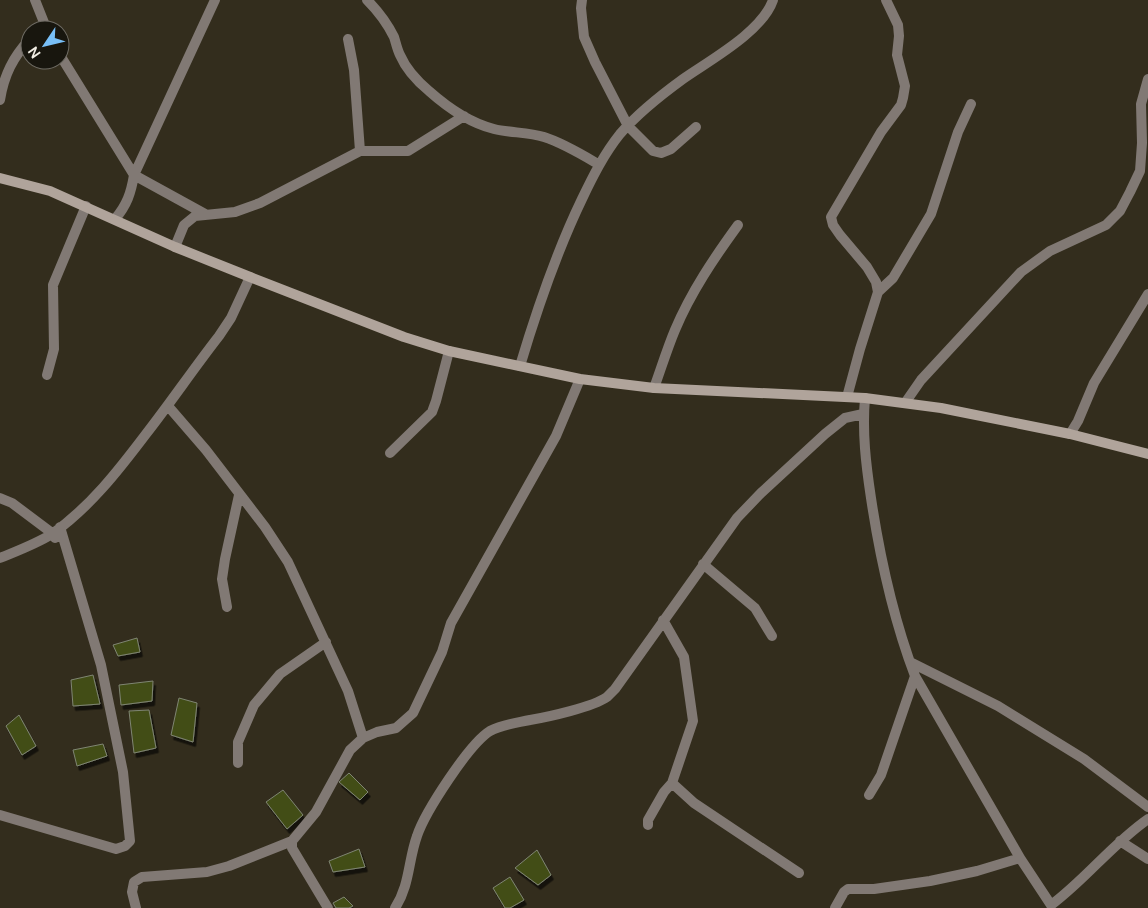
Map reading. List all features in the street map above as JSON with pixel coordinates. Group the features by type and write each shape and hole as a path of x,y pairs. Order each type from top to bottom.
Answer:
{"main road":[{"path":"0,178 50,191 175,247 404,338 448,351 580,379 654,388 865,398 941,408 1070,434 1148,454"}],"street":[{"path":"35,0 41,20"},
{"path":"115,219 124,209 131,195 134,175 214,0"},
{"path":"367,0 380,14 394,38 400,56 410,72 450,108 477,123 495,129 542,136 566,146 598,164"},
{"path":"582,0 584,37 628,126 653,151 662,153 671,149 696,127"},
{"path":"520,366 536,310 550,271 598,164 620,133 654,102 732,46 753,28 766,15 773,0"},
{"path":"846,397 878,292 876,282 867,267 840,236 833,225 831,217 876,141 901,105 903,98 904,86 897,55 900,36 898,26 886,0"},
{"path":"348,39 354,70 360,151"},
{"path":"0,100 2,85 11,63 20,52"},
{"path":"69,70 134,175 205,214"},
{"path":"905,403 921,380 1021,272 1050,251 1106,226 1120,211 1140,171 1142,144 1141,104 1148,79"},
{"path":"878,292 893,278 931,214 958,132 971,104"},
{"path":"175,247 184,226 195,216 235,212 260,203 360,151 408,151 464,116"},
{"path":"47,375 54,349 53,285 86,206"},
{"path":"654,388 675,330 690,300 713,260 738,225"},
{"path":"0,558 38,542 56,530 100,492 124,464 219,336 250,277"},
{"path":"1070,434 1078,421 1094,382 1148,294"},
{"path":"390,453 432,412 448,351"},
{"path":"136,908 132,892 134,882 142,877 207,872 229,866 292,841 316,812 350,750 363,738 377,732 396,728 413,713 442,652 451,623 556,436 580,379"},
{"path":"865,398 863,414 865,459 879,542 888,590 915,676 1048,907 1120,841 1148,819"},
{"path":"168,406 206,450 265,527 288,562 348,692 363,738"},
{"path":"395,908 404,895 417,835 454,771 481,740 489,732 513,722 546,717 593,704 606,697 615,689 737,518 825,434 845,418 863,414"},
{"path":"227,607 222,579 239,495"},
{"path":"0,498 12,503 56,530 69,559 101,665 123,772 130,841 125,846 116,848 1,816"},
{"path":"703,564 754,608 772,636"},
{"path":"648,825 648,820 664,792 672,783 693,721 684,657 663,620"},
{"path":"238,763 238,742 254,705 280,674 326,642"},
{"path":"910,662 998,706 1084,760 1148,807"},
{"path":"869,795 881,775 915,676"},
{"path":"672,783 694,803 800,873"},
{"path":"292,841 292,848 328,908"},
{"path":"1120,841 1148,859"},
{"path":"834,908 848,889 874,889 930,881 977,871 1020,858"}],"building":[{"path":"137,638 140,652 118,656 113,645"},
{"path":"93,675 100,704 73,706 71,680"},
{"path":"153,681 152,701 121,705 119,685"},
{"path":"179,698 197,703 193,742 171,735"},
{"path":"149,710 156,748 134,753 129,711"},
{"path":"19,715 36,746 22,755 6,726"},
{"path":"103,744 107,756 77,766 73,750"},
{"path":"349,773 368,792 360,800 339,782"},
{"path":"283,790 303,815 287,829 266,802"},
{"path":"359,849 365,867 333,872 329,861"},
{"path":"537,850 551,875 538,885 515,868"},
{"path":"510,877 524,900 510,908 505,908 493,888"},
{"path":"344,897 353,906 349,908 336,908 333,903"}]}
